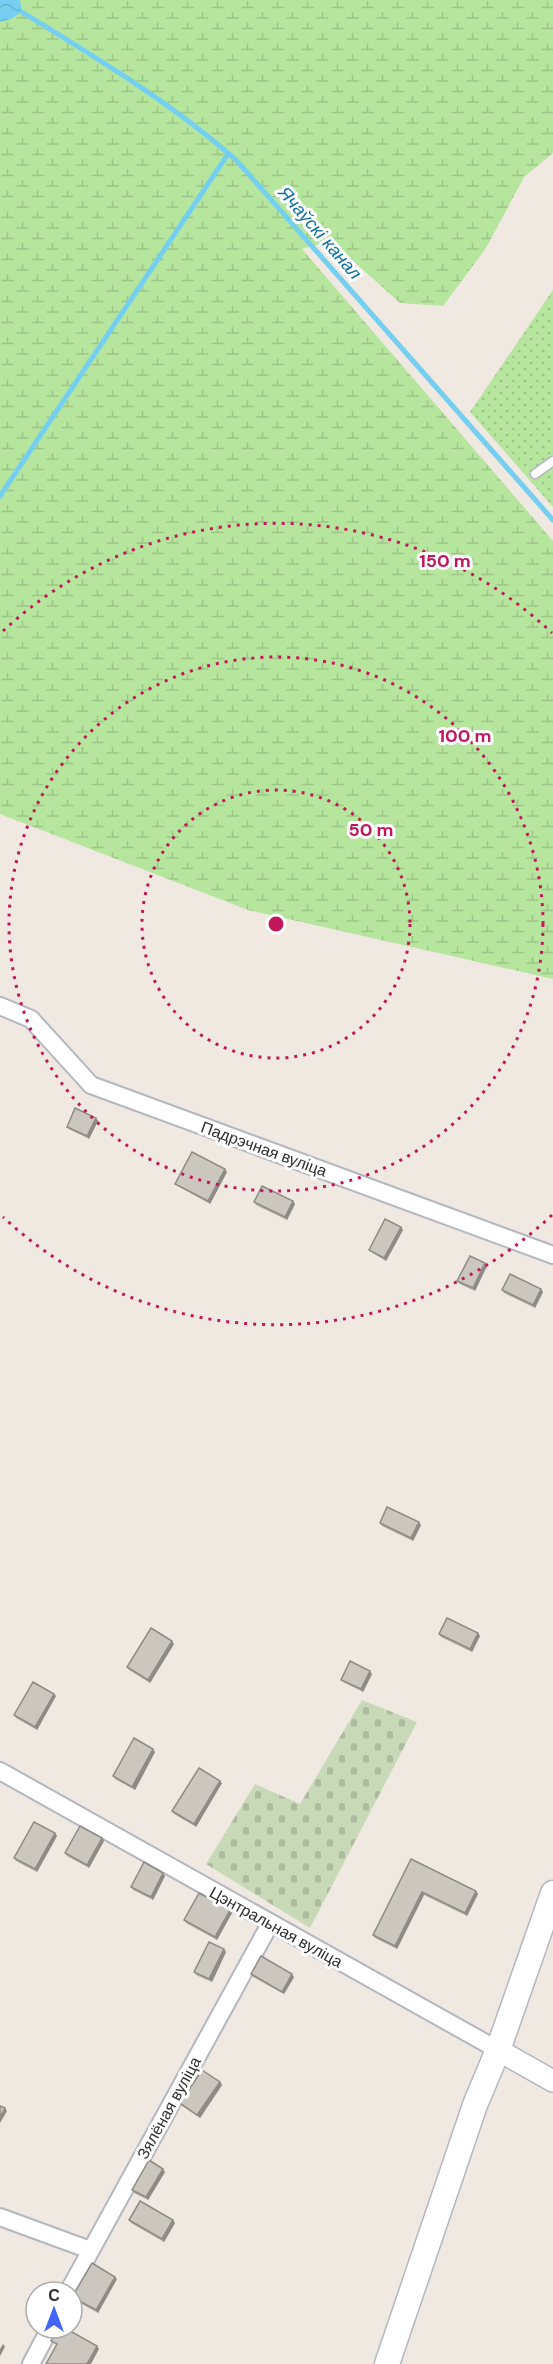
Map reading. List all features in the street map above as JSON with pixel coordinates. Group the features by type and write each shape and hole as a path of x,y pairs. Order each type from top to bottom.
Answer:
{"main road":[{"path":"387,2364 476,2105 498,2050 553,1893"}],"street":[{"name":"Падрэчная вуліца","path":"0,1006 31,1019 91,1085 553,1255"},
{"name":"Цэнтральная вуліца","path":"0,1772 553,2081"},
{"name":"Зялёная вуліца","path":"74,2280 270,1924"},
{"path":"0,2217 90,2250"},
{"path":"31,2364 44,2340"}],"lane":[{"path":"535,474 553,461"}],"green space":[{"path":"20,0 553,0 553,153 524,177 486,248 443,306 400,303 331,241 302,249 553,541 553,979 248,910 0,814 0,22 11,19"},
{"path":"553,290 553,507 470,412"},
{"path":"362,1700 417,1722 310,1928 206,1864 255,1784 300,1804"}],"water":[{"path":"0,0 20,0 22,12 11,19 0,22"}],"building":[{"path":"75,1108 96,1118 87,1136 67,1127"},
{"path":"192,1152 225,1169 208,1201 175,1184"},
{"path":"262,1186 293,1201 285,1217 254,1202"},
{"path":"385,1219 401,1227 384,1258 369,1250"},
{"path":"470,1256 485,1263 473,1288 457,1281"},
{"path":"510,1274 541,1289 533,1305 502,1290"},
{"path":"387,1507 419,1522 411,1538 380,1523"},
{"path":"447,1618 478,1633 470,1649 439,1634"},
{"path":"151,1628 172,1641 148,1680 127,1667"},
{"path":"350,1661 370,1671 361,1689 341,1680"},
{"path":"33,1682 54,1694 35,1727 14,1715"},
{"path":"134,1738 153,1749 132,1787 113,1776"},
{"path":"199,1768 220,1781 194,1824 172,1811"},
{"path":"34,1822 55,1833 35,1869 14,1858"},
{"path":"80,1826 102,1838 87,1865 65,1853"},
{"path":"411,1859 476,1891 465,1913 422,1892 395,1946 373,1935"},
{"path":"144,1862 163,1873 151,1897 131,1887"},
{"path":"199,1893 230,1910 215,1937 184,1920"},
{"path":"209,1942 224,1949 209,1979 194,1972"},
{"path":"261,1956 292,1974 282,1992 251,1974"},
{"path":"202,2070 220,2082 197,2115 180,2103"},
{"path":"0,2106 5,2108 0,2117"},
{"path":"149,2160 163,2169 146,2197 132,2190"},
{"path":"140,2201 173,2220 162,2239 129,2220"},
{"path":"92,2263 115,2277 96,2310 84,2304 84,2280 82,2280"},
{"path":"84,2339 97,2346 87,2364 46,2364 57,2344 51,2341"}],"waterway":[{"name":"Ячаўскі канал","path":"22,12 160,100 237,161 553,520"},
{"path":"0,496 228,154"}]}
